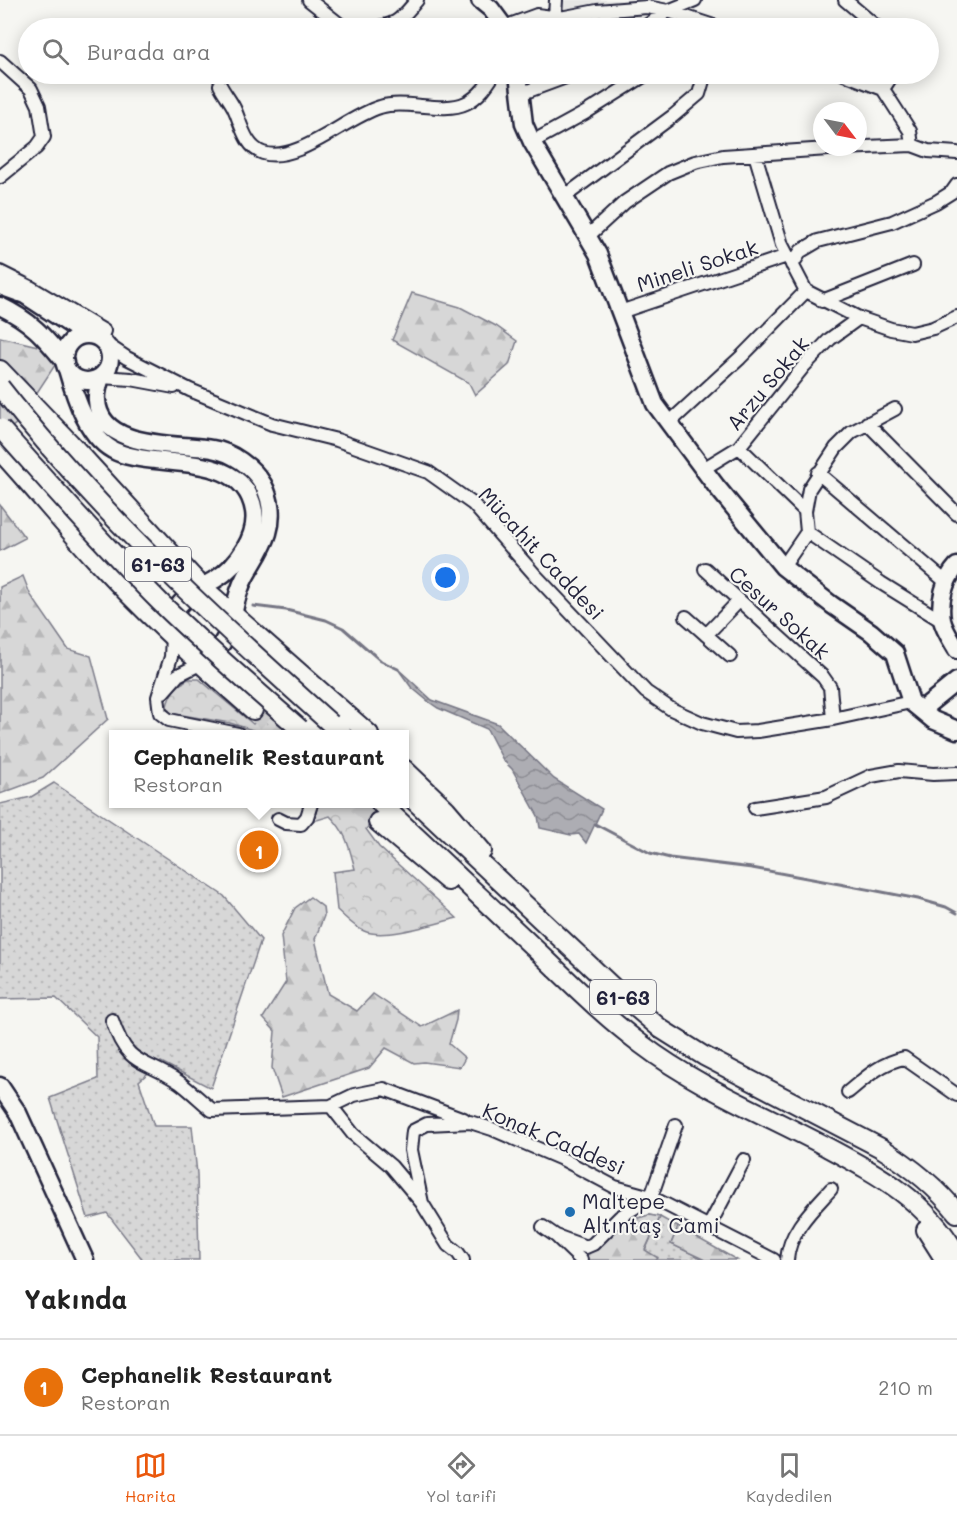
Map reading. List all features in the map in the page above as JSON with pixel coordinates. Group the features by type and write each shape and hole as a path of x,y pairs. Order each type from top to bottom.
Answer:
{"main road":[{"name":"61-63","path":"0,370 201,586 363,730"},
{"name":"61-63","path":"0,387 32,428 154,560 212,617 337,730"},
{"name":"61-63","path":"0,428 107,547 162,603 301,730"},
{"name":"61-63","path":"0,452 97,561 200,664 253,710"},
{"name":"61-63","path":"409,772 446,809 531,910"},
{"name":"61-63","path":"409,795 620,994 661,1029 704,1056 881,1148 908,1165 927,1181 957,1213"},
{"name":"61-63","path":"385,808 591,1001 640,1043 672,1066 720,1093 876,1173 908,1195 924,1211 957,1255"},
{"name":"61-63","path":"378,822 453,886 525,939"},
{"name":"61-63","path":"881,1148 913,1160 933,1172 957,1193"},
{"name":"61-63","path":"850,1159 882,1184 907,1208 929,1234 945,1260"}],"street":[{"path":"309,0 332,18"},
{"path":"402,18 417,0"},
{"path":"480,0 498,18"},
{"path":"555,17 556,0"},
{"path":"658,18 668,11 695,0"},
{"path":"845,0 866,18"},
{"path":"530,18 537,15 555,17 630,7 648,7 689,18"},
{"path":"0,61 18,77"},
{"path":"0,177 37,147 44,137 39,106 32,89 26,84"},
{"path":"220,85 255,150 266,154 286,154 322,138 357,116 382,106 464,104 478,96 487,84"},
{"path":"519,84 524,124 532,142 597,254 655,404 703,469 783,567 871,632 895,653 916,706 933,720 957,730"},
{"path":"520,94 547,84"},
{"path":"532,142 631,84"},
{"path":"564,197 673,116 699,94 702,84"},
{"path":"870,84 883,89 910,131 912,146"},
{"path":"883,89 886,84"},
{"path":"587,237 625,202 668,173 695,162 723,156 912,146 928,151 957,153"},
{"path":"755,154 769,206 790,260 806,291 859,318 891,329 912,333 933,328 957,317"},
{"path":"790,260 818,241 892,222 936,202 952,192 957,185"},
{"name":"Mineli Sokak","path":"620,312 790,260"},
{"path":"822,301 913,265"},
{"name":"Mücahit Caddesi","path":"0,272 104,331 97,339 127,358 190,390 272,424 338,440 428,472 473,504 536,576 646,692 671,710 702,723 736,732 758,731 916,706"},
{"path":"0,286 25,295 97,339 111,358 110,365 101,377 97,399 100,413 110,426 127,437 147,443 214,449 235,457 249,467 261,481 267,493 271,509 269,530 238,594 232,627 222,645 200,664 178,675 158,697"},
{"path":"669,423 740,358 806,291"},
{"path":"0,306 24,318 48,342 72,375 86,381 101,377 190,390"},
{"name":"Arzu Sokak","path":"703,469 739,447 804,366 830,339 859,318"},
{"path":"97,339 79,337 67,347 66,366 77,404 97,436 116,452 146,459 214,468 232,476 246,491 254,510 254,530 245,550 218,578 201,586 184,600 171,619 169,665 158,697 160,713 169,720 215,730"},
{"path":"783,567 807,532 805,511 808,489 836,448 852,432 895,409"},
{"path":"867,423 957,514"},
{"path":"739,447 805,511"},
{"path":"818,474 946,582"},
{"path":"807,532 881,583 942,621"},
{"path":"957,566 946,582 942,601 942,621 957,650"},
{"name":"Cesur Sokak","path":"705,569 823,677 830,687 833,719"},
{"path":"706,635 739,601"},
{"path":"686,617 730,656"},
{"path":"916,706 957,681"},
{"path":"755,808 826,797 871,776 899,771 933,774 957,773"},
{"path":"278,819 286,823 301,824 307,817 309,808"},
{"path":"112,1020 118,1037 129,1054 180,1083 212,1110 331,1106 354,1095 384,1089 470,1122"},
{"path":"848,1092 873,1070 889,1061 904,1058 957,1095"},
{"path":"0,1086 18,1113 85,1260"},
{"path":"331,1106 352,1134 391,1166 422,1203 448,1245 463,1260"},
{"name":"Konak Caddesi","path":"422,1203 411,1150 413,1131 427,1124 470,1122 564,1160 615,1187 651,1197 774,1260"},
{"path":"556,1236 586,1246 593,1244 620,1217 651,1197 676,1125"},
{"path":"709,1226 744,1160"},
{"path":"787,1260 788,1251 802,1221 831,1189"},
{"path":"543,1227 581,1260"},
{"path":"556,1236 567,1260"}],"shaded area":[{"path":"562,0 641,0 638,3 562,13"}],"green space":[{"path":"412,293 460,307 496,326 517,341 509,365 475,395 469,383 392,340"},
{"path":"0,337 42,347 59,359 17,423 0,437"},
{"path":"0,505 25,538 0,551"},
{"path":"23,576 30,594 68,649 91,656 108,719 43,778 0,794 0,587"},
{"path":"188,679 199,679 253,724 265,712 286,730 252,730 230,723 170,713 167,706 177,687"},
{"path":"54,783 224,896 261,940 211,1088 161,1062 139,1081 154,1126 192,1126 197,1174 199,1260 143,1260 107,1213 88,1218 50,1098 98,1079 97,1037 56,998 0,999 0,804 31,797"},
{"path":"317,808 371,808 379,815 366,829 379,847 457,918 384,934 364,931 353,924 337,910 333,872 355,869 347,841 330,816 314,821"},
{"path":"310,897 323,907 324,916 315,939 328,994 357,1011 373,994 422,1027 457,1010 449,1044 465,1058 460,1067 424,1062 414,1063 386,1048 369,1068 282,1097 272,1068 275,1031 263,1018 286,982 281,936 295,908"},
{"path":"649,1215 660,1217 645,1250 658,1258 656,1260 588,1260 574,1248 624,1222"},
{"path":"649,1215 660,1217 653,1233 631,1220"},
{"path":"660,1217 678,1227 671,1244 705,1260 656,1260 657,1258 645,1251"},
{"path":"678,1227 737,1260 705,1260 671,1244"}],"water":[{"path":"398,669 432,700 498,724 554,779 602,809 586,843 579,834 571,835 540,828 538,816 512,769 503,760 487,729 429,702 411,687"}],"waterway":[{"path":"253,606 286,610 326,620 343,628 381,661 398,669"},
{"path":"595,824 650,853 670,858 752,868 872,890 918,899 946,907 957,913"}],"tunnel":[{"path":"253,710 276,730"},
{"path":"362,808 378,822"}],"place":[{"name":"Cephanelik Restaurant","path":"259,850"},
{"name":"Maltepe Altıntaş Cami","path":"570,1212"}]}
